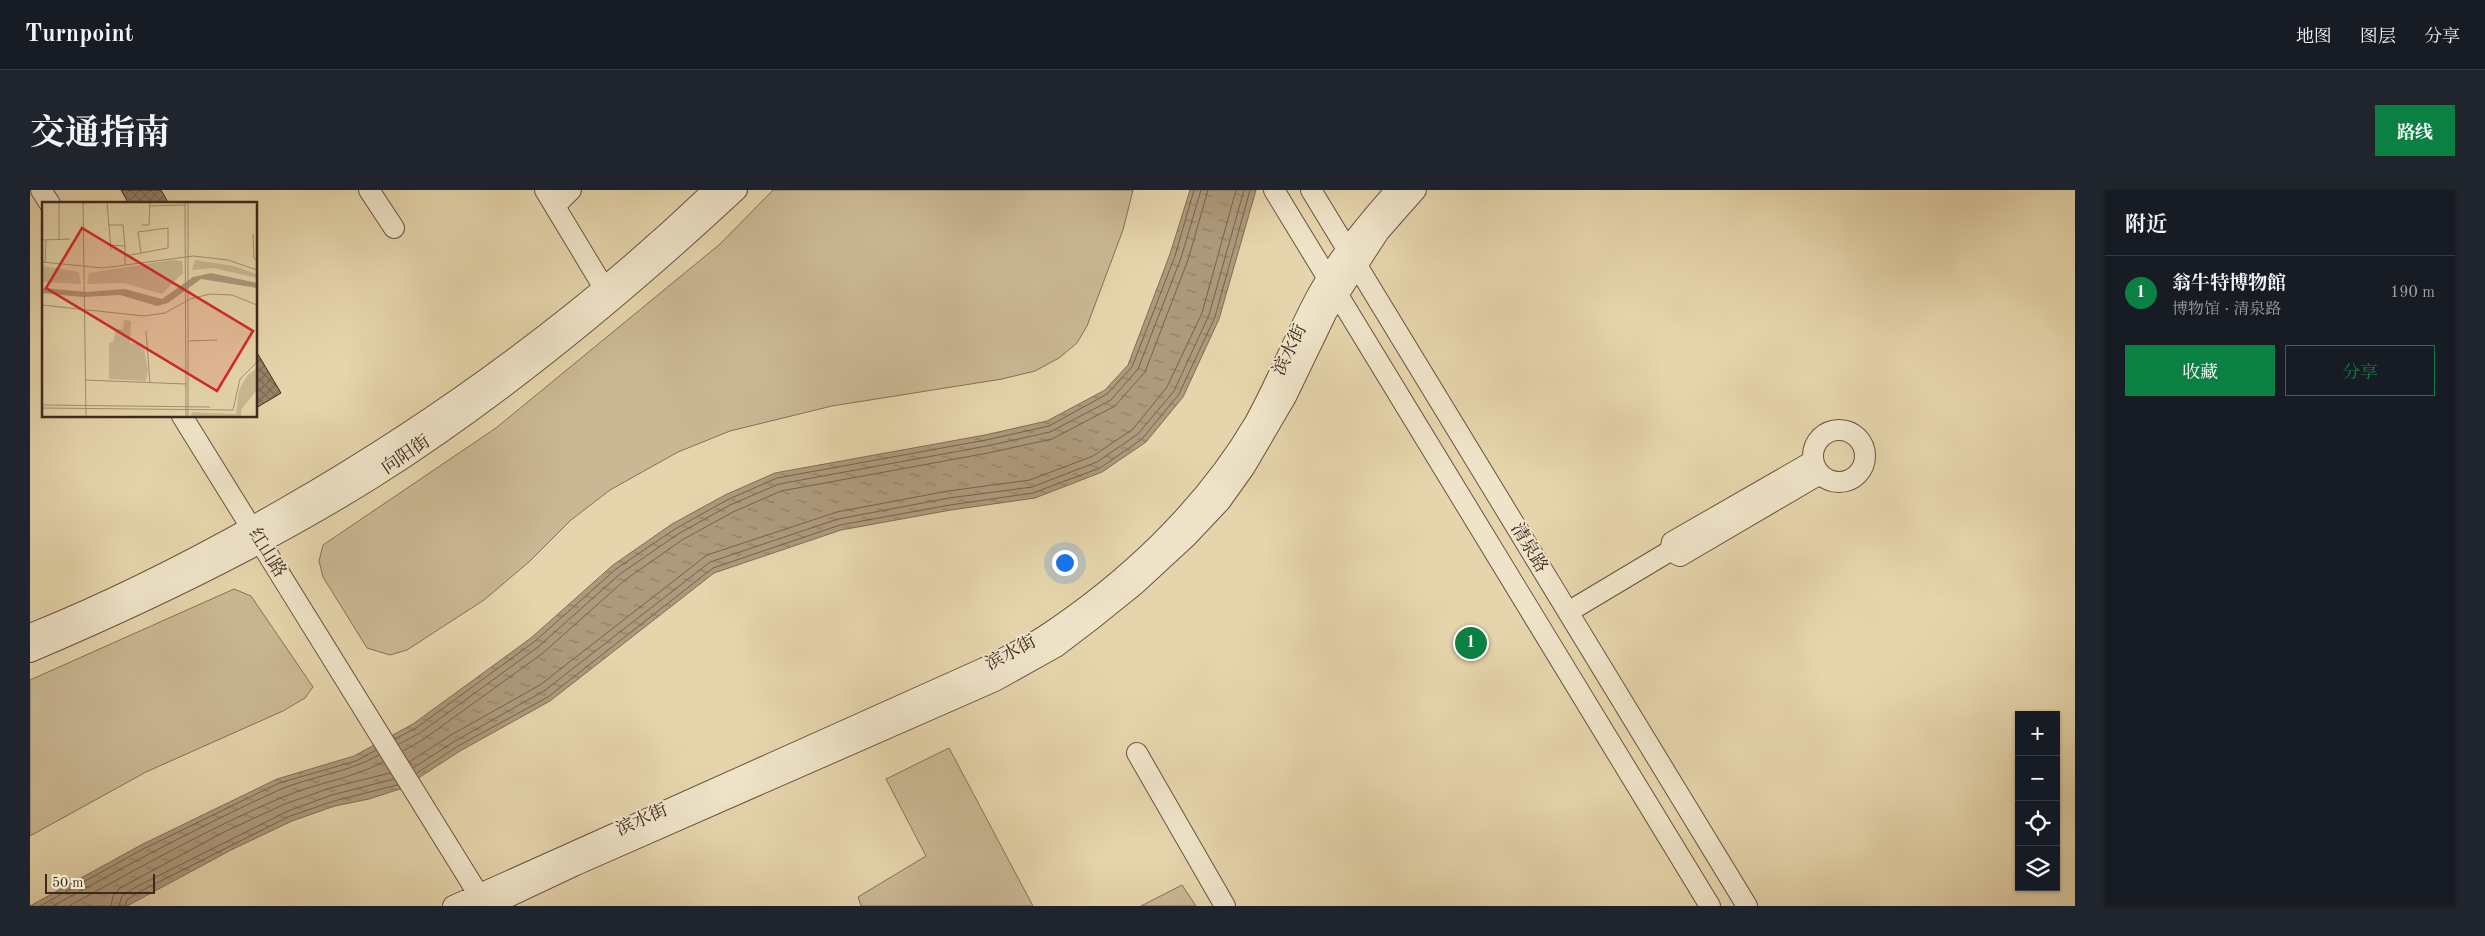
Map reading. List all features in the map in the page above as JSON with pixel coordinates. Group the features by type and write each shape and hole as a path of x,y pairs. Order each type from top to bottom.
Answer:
{"street":[{"path":"41,190 49,202"},
{"path":"369,190 394,228"},
{"path":"571,190 550,198 604,288"},
{"name":"向阳街","path":"30,652 186,582 424,423 486,380 604,288 665,236 713,190"},
{"name":"向阳街","path":"30,634 256,535 372,478 509,383 641,277 738,190"},
{"name":"清泉路","path":"1311,190 1747,906"},
{"name":"滨水街","path":"454,906 485,902 576,865 995,681 1056,647 1135,585 1187,538 1220,502 1245,467 1286,397 1327,312 1333,287 1396,190"},
{"name":"滨水街","path":"1352,258 1380,232 1416,190"},
{"name":"清泉路","path":"1279,198 1710,906"},
{"name":"红山路","path":"183,418 485,902"},
{"path":"1568,612 1670,551 1680,556 1816,467"},
{"path":"1137,753 1225,906"}],"shaded area":[{"path":"773,190 1133,190 1123,230 1087,326 1077,343 1059,358 1035,371 1002,379 832,406 730,431 678,452 610,490 571,520 530,561 484,600 407,650 390,655 367,648 323,577 319,561 323,545 496,428 720,244"},
{"path":"234,589 251,596 313,687 305,698 283,711 146,772 30,836 30,680"},
{"path":"949,748 1033,906 861,906 858,897 926,856 886,779"},
{"path":"1182,885 1196,906 1141,906"}],"water":[{"path":"1190,190 1256,190 1219,319 1183,397 1146,442 1102,472 1035,498 951,510 841,530 714,573 550,701 460,751 403,788 369,799 335,806 292,821 231,850 127,906 30,906 141,845 277,779 354,756 413,724 531,638 613,565 672,524 725,495 775,473 985,435 1047,421 1105,390 1128,365 1170,254"}],"building":[{"path":"121,190 161,190 168,202 128,202"},
{"path":"258,354 281,393 258,407"}],"place":[{"name":"翁牛特博物館","path":"1471,643"}]}
